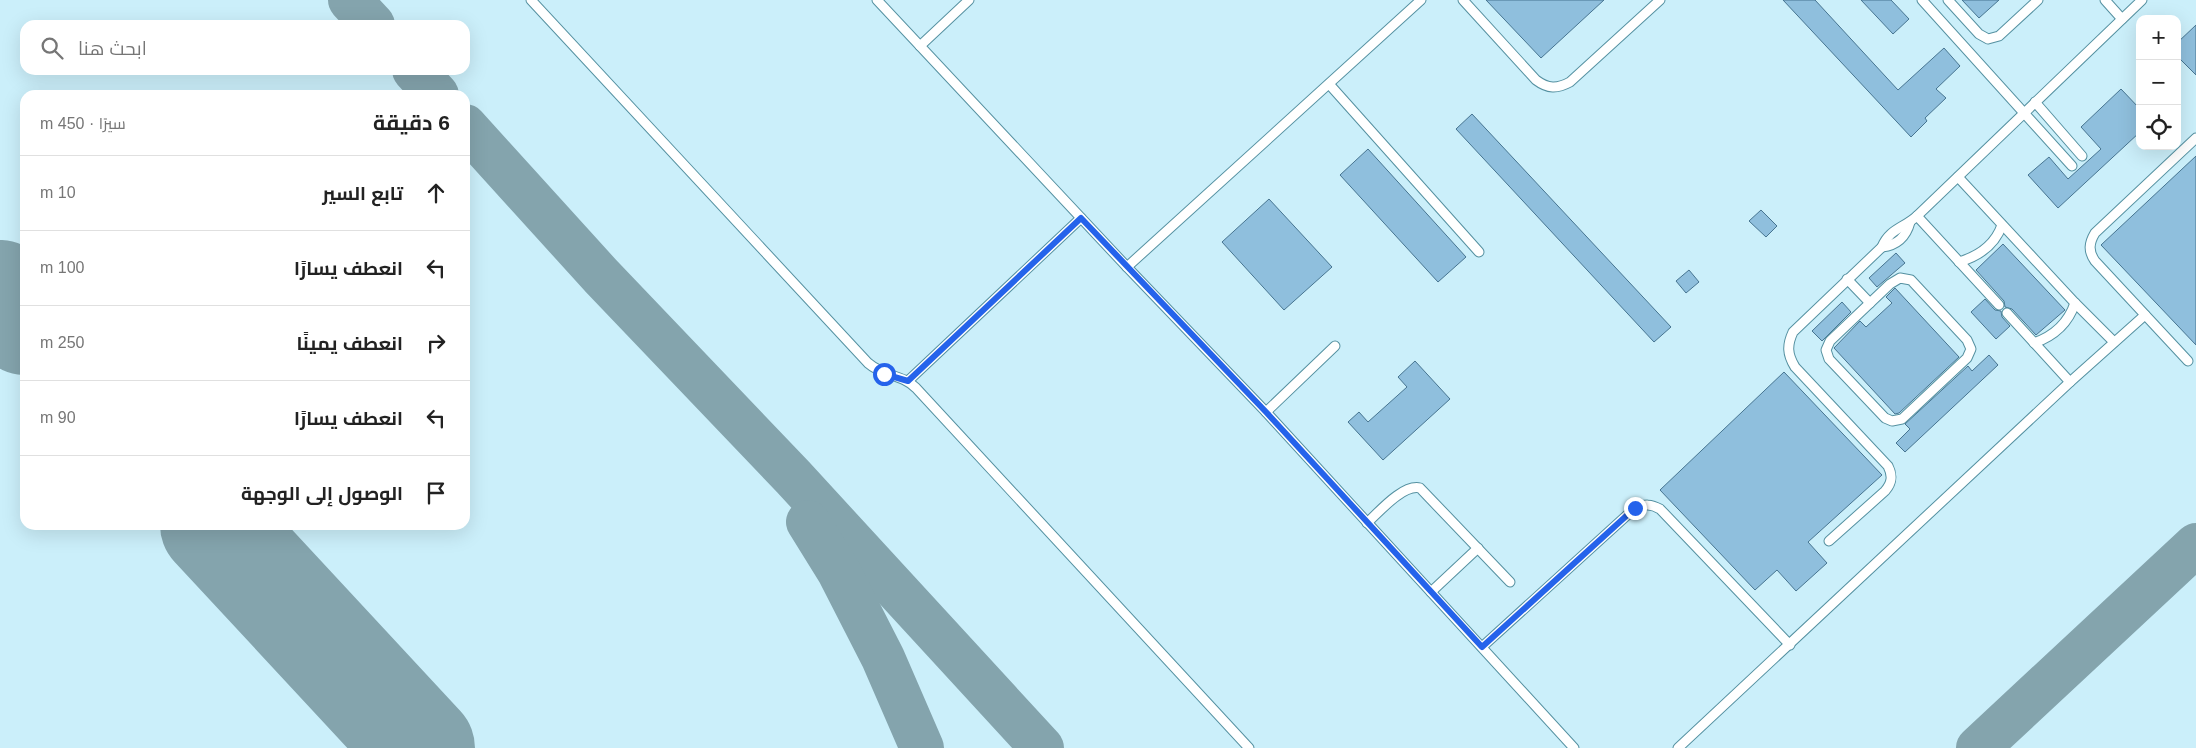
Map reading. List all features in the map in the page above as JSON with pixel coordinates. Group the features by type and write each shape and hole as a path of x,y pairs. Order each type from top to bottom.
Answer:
{"lane":[{"path":"531,0 868,363 884,374 908,381 1249,748"},
{"path":"877,0 1127,267 1266,412 1574,748"},
{"path":"920,46 969,0"},
{"path":"1127,267 1421,0"},
{"path":"1463,0 1536,80 1544,86 1553,88 1562,87 1570,82 1660,0"},
{"path":"1922,0 2072,166"},
{"path":"1948,0 1979,34 1988,39 1998,36 2038,0"},
{"path":"2105,0 2122,19"},
{"path":"1829,540 1885,491 1891,481 1888,466 1795,367 1789,356 1789,341 1793,332 1882,247 1893,246 1906,234 1913,219 2142,0"},
{"path":"1329,84 1480,252"},
{"path":"2035,102 2082,156"},
{"path":"2188,360 2095,261 2091,255 2091,240 2095,233 2196,138"},
{"path":"1958,177 2075,304 2114,342"},
{"path":"908,381 1081,218"},
{"path":"1913,219 1959,262 1999,305"},
{"path":"1959,262 1987,248 2002,225"},
{"path":"1900,278 1911,280 1970,344 1970,354 1967,358 1902,419 1897,421 1885,418 1830,359 1826,350 1830,341 1870,303 1894,280 1900,278"},
{"path":"1847,279 1870,303"},
{"path":"2034,343 2060,328 2070,316 2075,304"},
{"path":"2007,313 2070,382"},
{"path":"1678,748 2070,382 2145,315"},
{"path":"1266,412 1335,346"},
{"path":"1366,523 1404,490 1412,487 1420,488 1510,582"},
{"path":"1482,647 1635,508 1652,505 1660,509 1790,645"},
{"path":"1431,592 1478,548"}],"building":[{"path":"1486,0 1604,0 1541,58"},
{"path":"1783,0 1815,0 1898,90 1944,48 1960,66 1936,89 1946,98 1925,118 1927,121 1911,137"},
{"path":"1861,0 1891,0 1909,19 1893,34"},
{"path":"1962,0 1999,0 1979,18"},
{"path":"2196,25 2196,75 2181,60 2181,39"},
{"path":"2121,89 2136,105 2136,136 2058,208 2028,175 2049,157 2068,179 2101,149 2081,127"},
{"path":"1472,114 1671,327 1654,342 1456,129"},
{"path":"1368,149 1466,257 1438,282 1340,175"},
{"path":"2196,156 2196,345 2101,245"},
{"path":"1269,199 1332,267 1284,310 1222,242"},
{"path":"1761,210 1777,226 1766,237 1749,221"},
{"path":"2003,244 2065,310 2036,335 2012,309 2005,307 2004,301 1976,270"},
{"path":"1896,253 1905,263 1877,287 1869,278"},
{"path":"1689,270 1699,282 1686,293 1676,281"},
{"path":"1895,288 1959,357 1899,413 1895,414 1834,348 1860,321 1866,327 1892,303 1886,297"},
{"path":"1985,299 1995,310 2001,311 2002,317 2010,326 1996,339 1971,312"},
{"path":"1842,302 1851,312 1822,341 1812,331"},
{"path":"1989,355 1998,365 1905,452 1896,443 1910,429 1905,424 1968,366 1972,371"},
{"path":"1415,361 1450,399 1383,460 1348,422 1359,412 1368,422 1407,387 1398,377"},
{"path":"1784,372 1882,475 1808,542 1827,563 1796,591 1777,570 1755,590 1660,490"}],"taxiway":[{"path":"350,0 368,20"},
{"path":"419,75 432,90"},
{"path":"470,132 601,276 793,477 1042,748"},
{"path":"0,297 5,300"},
{"path":"808,522 839,572 883,658 922,748"},
{"path":"1978,748 2196,545"}],"runway":[{"path":"0,294 20,316"},
{"path":"219,530 421,748"}],"route":[{"path":"884,374 908,381 1081,218 1266,412 1482,647 1635,508"}]}
